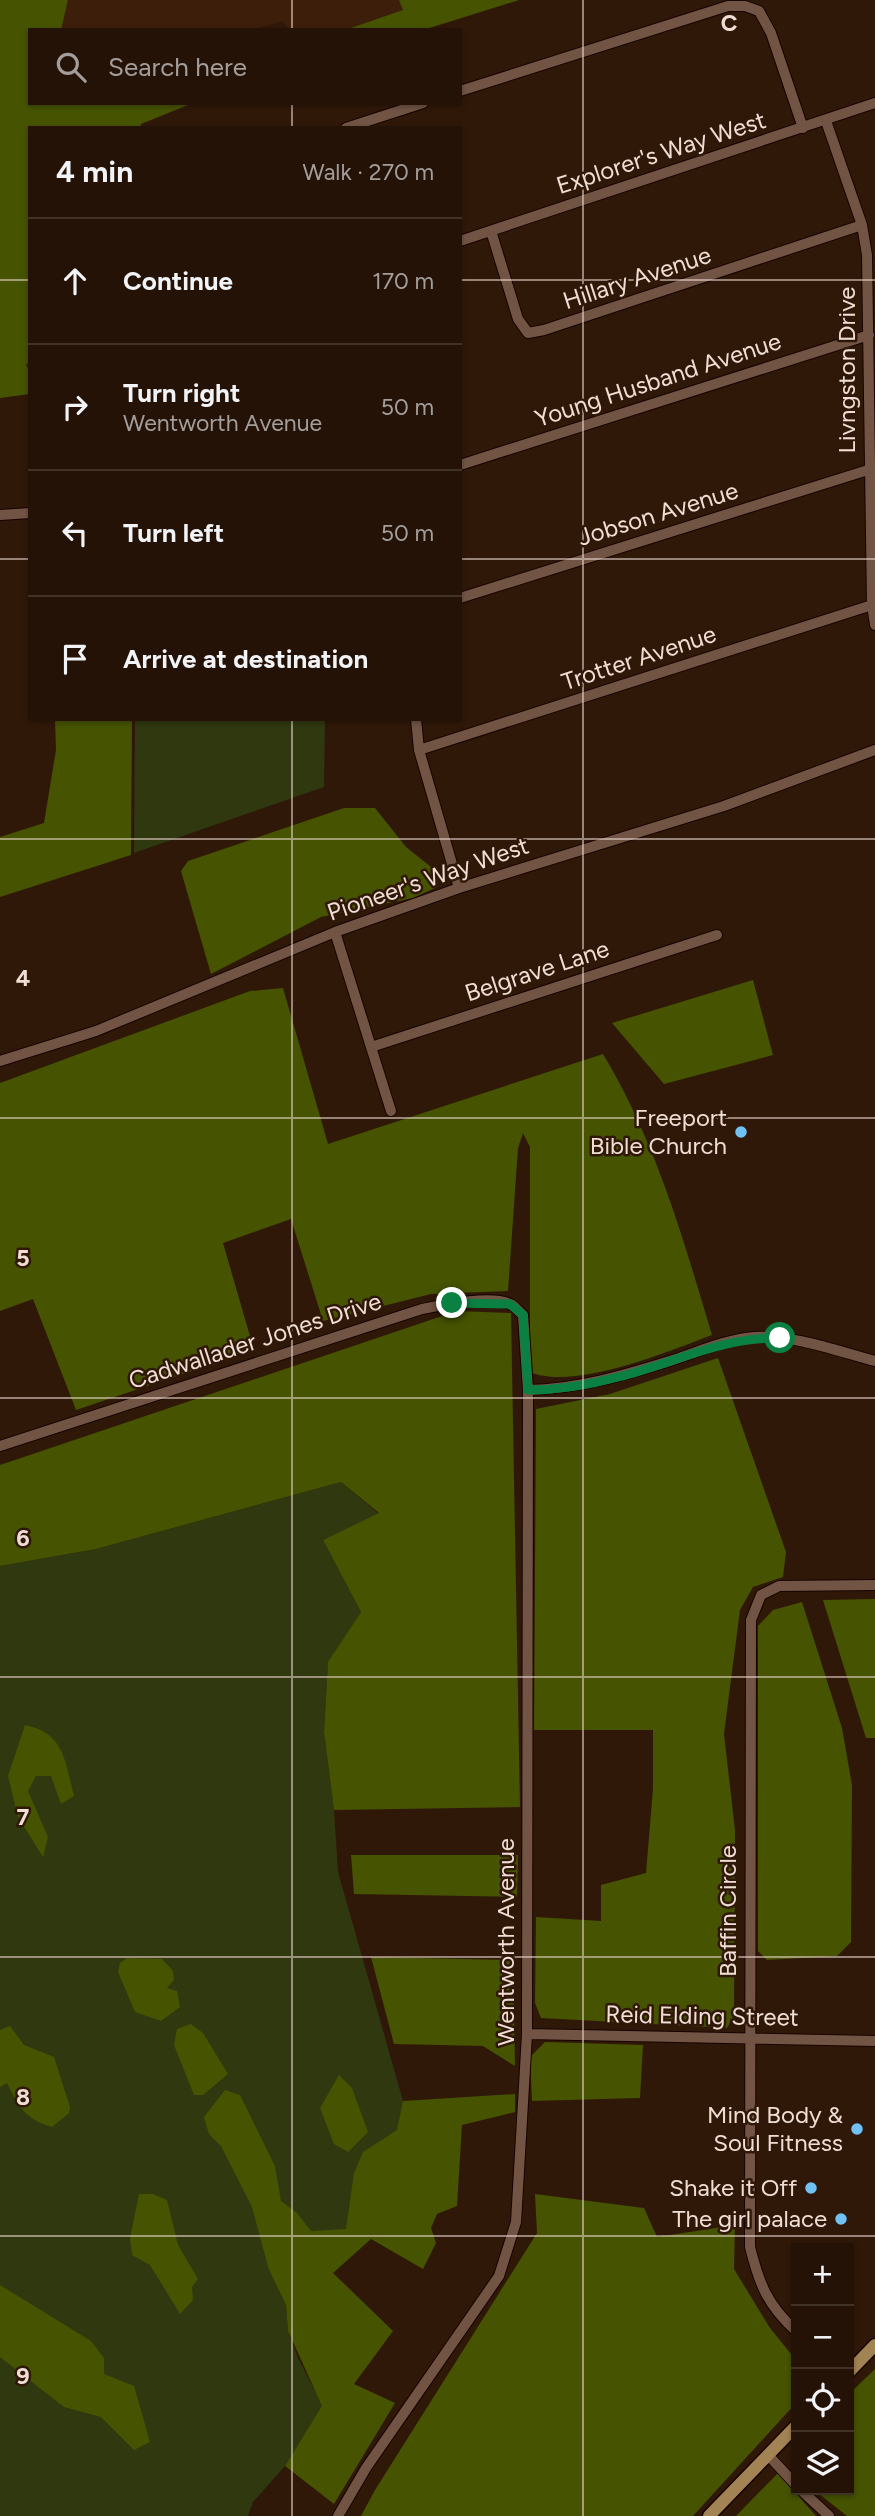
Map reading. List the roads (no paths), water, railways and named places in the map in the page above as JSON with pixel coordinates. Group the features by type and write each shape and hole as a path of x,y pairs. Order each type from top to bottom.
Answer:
{"main road":[{"path":"852,2369 875,2345"},
{"path":"709,2516 791,2431"}],"street":[{"path":"462,90 728,6 745,6 759,11 771,33 803,128"},
{"name":"Explorer's Way West","path":"462,240 875,103"},
{"path":"352,126 417,105"},
{"name":"Livngston Drive","path":"826,121 862,225 867,255 869,470 872,605 875,625"},
{"name":"Hillary Avenue","path":"491,231 518,319 527,333 544,330 862,225"},
{"name":"Young Husband Avenue","path":"462,464 869,335"},
{"name":"Jobson Avenue","path":"462,597 869,470"},
{"path":"0,514 28,513"},
{"name":"Trotter Avenue","path":"419,750 872,605"},
{"path":"416,721 419,750 459,888"},
{"name":"Pioneer's Way West","path":"0,1061 96,1031 335,932 459,888 724,806 875,750"},
{"path":"335,932 391,1111"},
{"name":"Belgrave Lane","path":"371,1047 717,935"},
{"name":"Cadwallader Jones Drive","path":"0,1446 422,1310 452,1303 490,1302 510,1304 523,1315"},
{"name":"Wentworth Avenue","path":"338,2516 366,2468 499,2276 516,2221 527,2034 528,1390 523,1315"},
{"path":"528,1390 553,1390 619,1377 731,1340 755,1337 780,1338 875,1361"},
{"name":"Baffin Circle","path":"791,2326 760,2287 750,2247 751,1620 761,1595 779,1586 875,1585"},
{"name":"Reid Elding Street","path":"527,2034 749,2036 875,2041"},
{"path":"768,2455 791,2479"},
{"path":"806,2495 829,2516"}],"place":[{"name":"Freeport Bible Church","path":"741,1132"},
{"name":"Mind Body & Soul Fitness","path":"857,2129"},
{"name":"Shake it Off","path":"811,2188"},
{"name":"The girl palace","path":"841,2219"}]}
